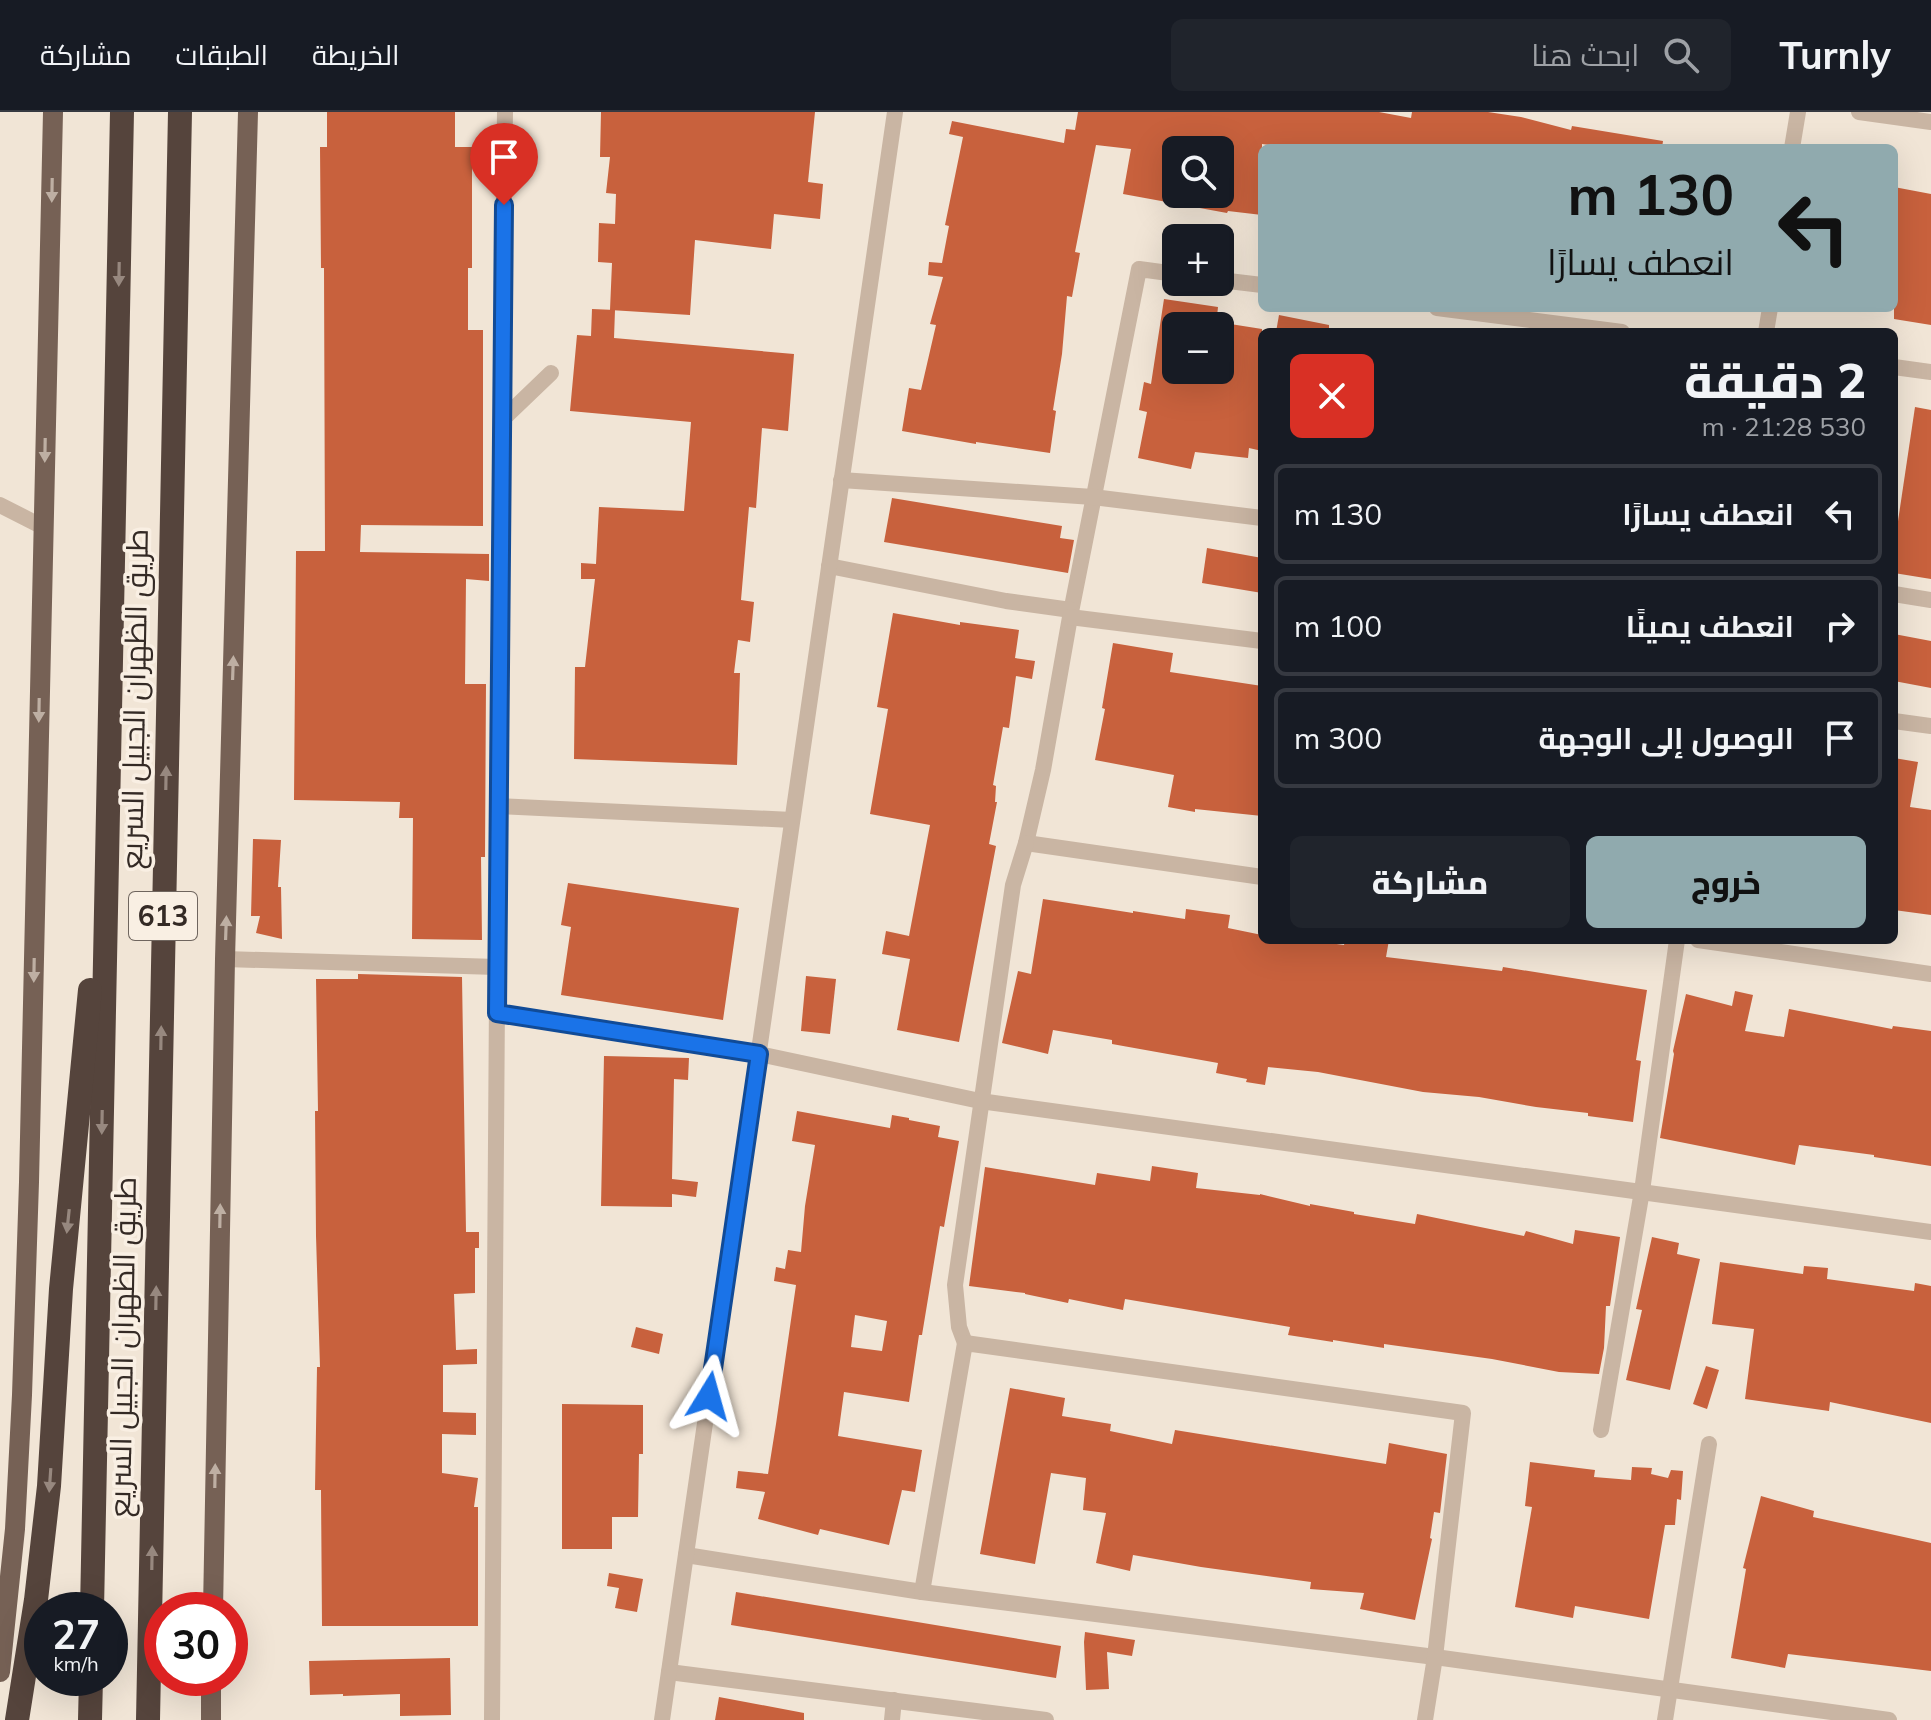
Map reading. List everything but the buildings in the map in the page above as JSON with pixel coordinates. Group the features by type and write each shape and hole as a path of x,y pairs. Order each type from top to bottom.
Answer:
{"highway":[{"name":"طريق الظهران الجبيل السريع","path":"92,1592 122,112"},
{"name":"طريق الظهران الجبيل السريع","path":"151,1720 162,943 182,112"},
{"path":"17,1720 36,1600 49,1486 61,1289 108,809"},
{"path":"90,1720 91,1696"}],"main road":[{"path":"0,1672 15,1529 22,1395 53,112"},
{"path":"213,1592 225,959 248,112"},
{"path":"211,1696 211,1720"}],"street":[{"path":"492,1720 505,112"},
{"path":"662,1720 673,1677 686,1555 895,112"},
{"path":"1793,144 1798,112"},
{"path":"1859,112 1931,122"},
{"path":"922,1592 965,1343 959,1327 955,1285 1013,885 1043,770 1070,614 1139,269 1162,272"},
{"path":"1234,282 1258,285"},
{"path":"1468,312 1591,328"},
{"path":"1898,368 1931,372"},
{"path":"501,421 551,373"},
{"path":"841,480 1093,497 1258,518"},
{"path":"0,505 43,527"},
{"path":"829,566 1070,614 1258,640"},
{"path":"1898,595 1931,600"},
{"path":"1898,722 1931,726"},
{"path":"499,806 792,820"},
{"path":"1026,843 1258,876"},
{"path":"1601,1430 1642,1191 1676,944"},
{"path":"1749,944 1931,974"},
{"path":"225,959 497,967"},
{"path":"497,1013 759,1054 980,1101 1931,1232"},
{"path":"965,1343 1463,1413 1425,1720"},
{"path":"1665,1720 1709,1444"},
{"path":"686,1555 922,1592 1435,1657 1889,1720"},
{"path":"673,1677 894,1700 1046,1720"},
{"path":"892,1720 894,1700"}],"route":[{"path":"504,205 497,1013 759,1054 709,1396"}]}
